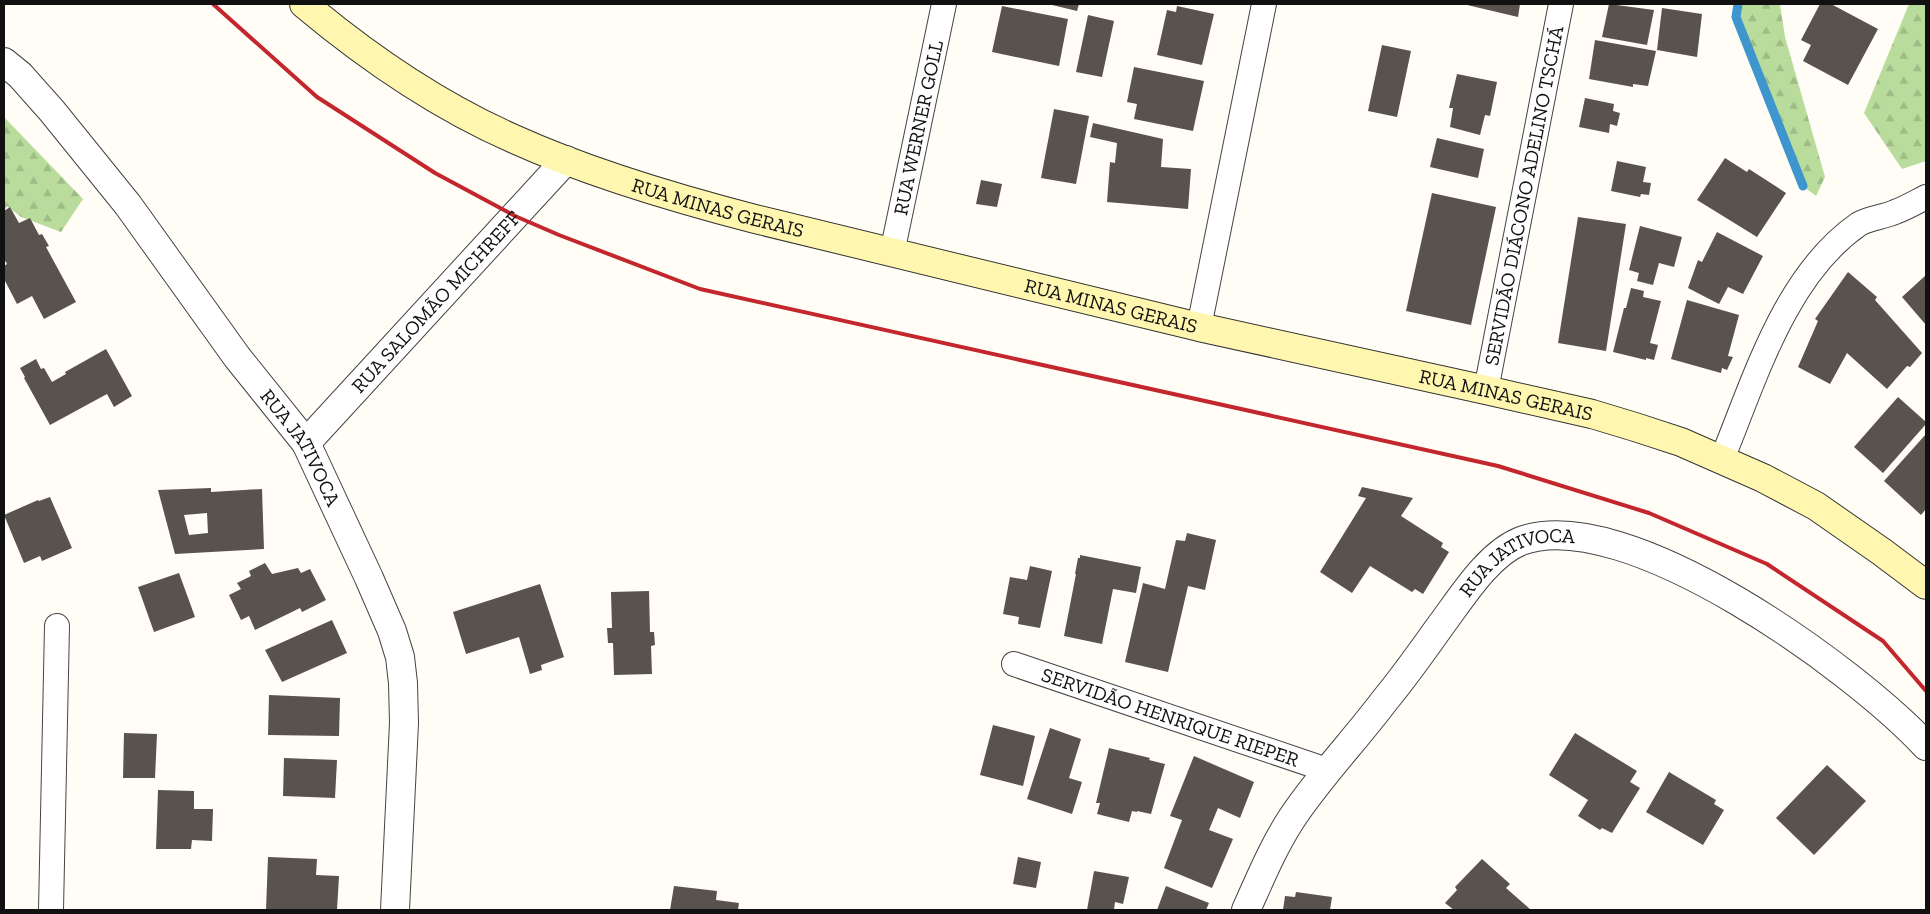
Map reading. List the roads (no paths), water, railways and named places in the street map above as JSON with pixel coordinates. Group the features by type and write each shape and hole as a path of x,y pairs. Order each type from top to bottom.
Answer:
{"main road":[{"name":"RUA MINAS GERAIS","path":"304,4 365,51 468,117 514,140 566,160 698,204 892,253 1199,327 1592,414 1681,442 1763,478 1816,506 1926,585"}],"street":[{"name":"RUA WERNER GOLL","path":"892,253 944,4"},
{"path":"1199,327 1264,4"},
{"name":"SERVIDÃO DIÁCONO ADELINO TSCHÁ","path":"1486,390 1561,4"},
{"name":"RUA JATIVOCA","path":"4,62 20,75 52,111 116,191 237,357 306,443 388,622 400,657 404,723 395,910"},
{"name":"RUA SALOMÃO MICHREFF","path":"306,443 566,160"},
{"path":"1722,459 1775,331 1792,296 1808,274 1839,239 1862,223 1896,212 1926,197"},
{"name":"RUA JATIVOCA","path":"1246,910 1278,841 1293,817 1328,770 1384,702 1474,580 1498,556 1519,542 1542,535 1576,537 1621,546 1673,567 1722,592 1828,660 1876,699 1926,746"},
{"path":"51,910 57,626"},
{"name":"SERVIDÃO HENRIQUE RIEPER","path":"1014,664 1328,770"}],"waterway":[{"path":"1738,4 1736,17 1803,186"}],"railway":[{"path":"213,4 317,97 435,173 515,216 559,235 700,289 1498,466 1649,513 1767,564 1883,641 1926,691"}]}
